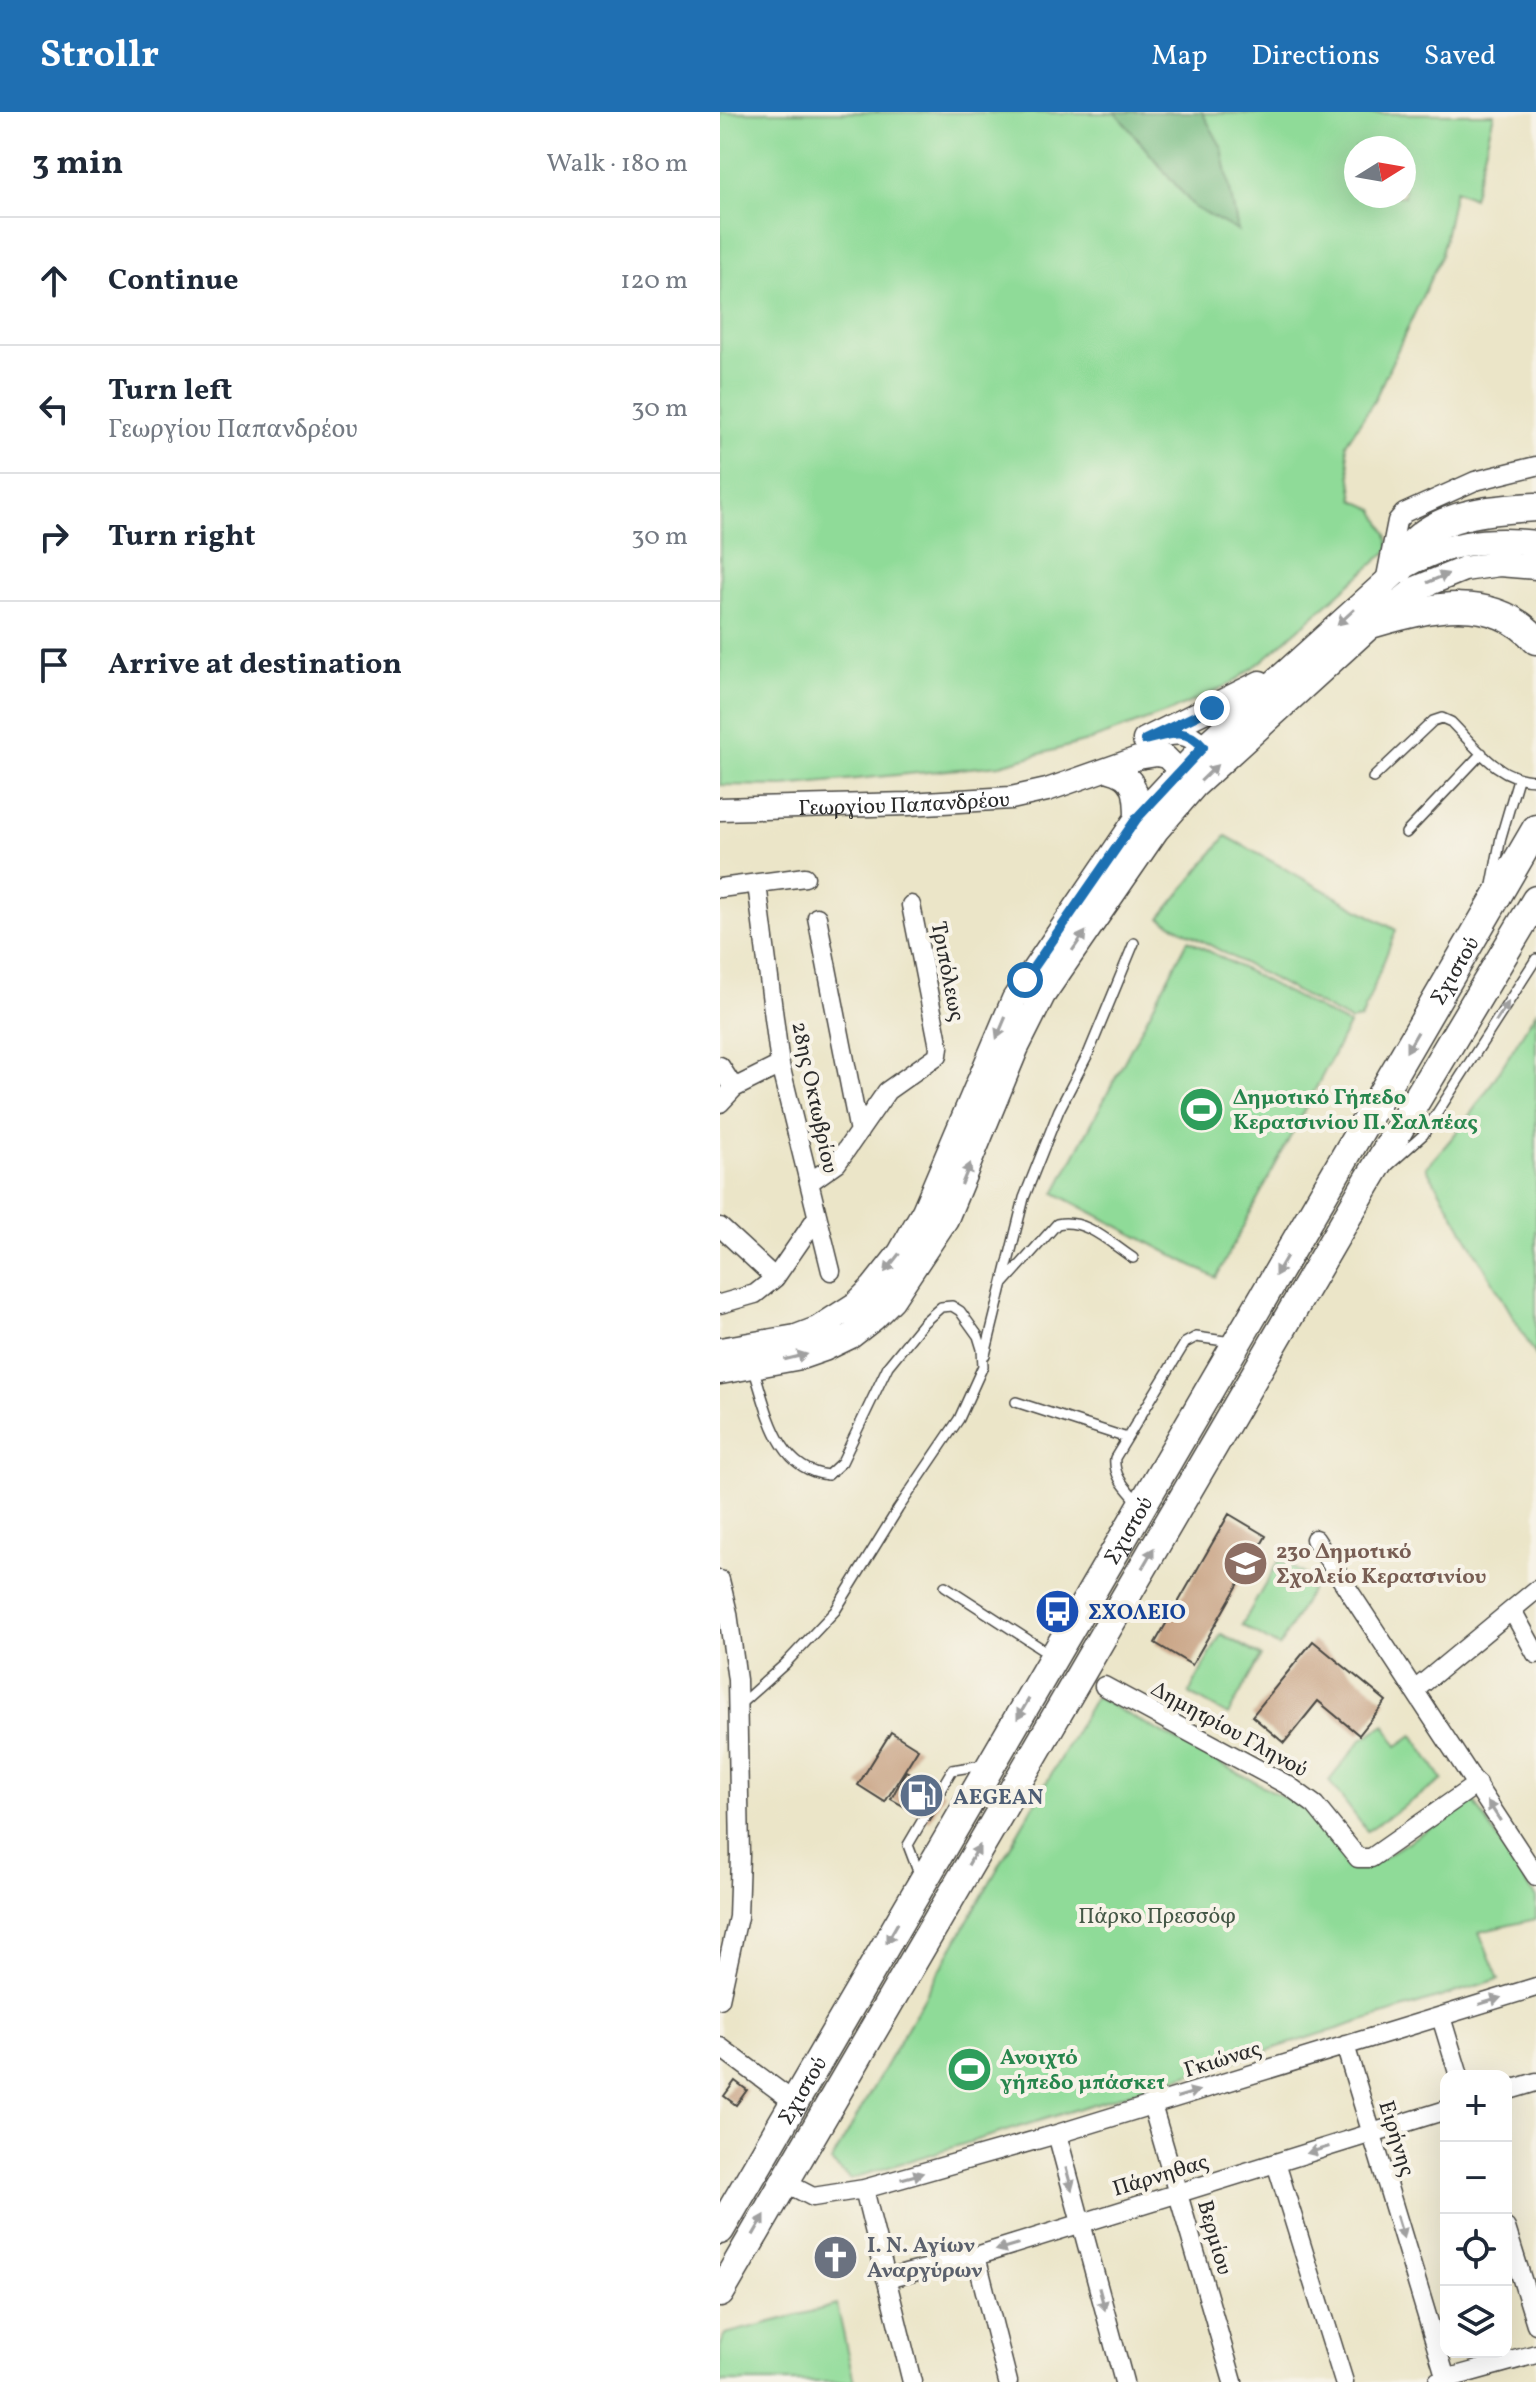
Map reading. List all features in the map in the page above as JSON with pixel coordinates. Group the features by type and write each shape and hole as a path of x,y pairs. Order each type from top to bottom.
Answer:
{"main road":[{"path":"1393,575 1415,540 1433,528 1451,520 1489,511 1536,507"},
{"path":"720,1350 796,1337 817,1329 856,1304 889,1269 924,1211 1014,999 1137,818 1179,770 1393,575 1431,552 1461,543 1501,539 1536,543"},
{"path":"720,1372 801,1357 824,1349 863,1327 892,1300 946,1219 1016,1049 1039,1002 1156,831 1211,771 1415,589 1451,573 1499,564 1536,567"},
{"path":"1374,623 1431,608 1474,607 1493,611 1512,621 1536,640"},
{"path":"1145,740 1294,666"},
{"path":"1110,770 1129,777 1135,787 1137,818"},
{"name":"Σχιστού","path":"720,2230 1536,829"},
{"name":"Σχιστού","path":"720,2293 1368,1181 1536,900"},
{"path":"1508,947 1536,927"}],"street":[{"path":"1393,575 1397,521 1404,513 1475,481 1536,466"},
{"name":"Γεωργίου Παπανδρέου","path":"1085,776 1145,740 1182,733 1193,736 1203,747"},
{"name":"Γεωργίου Παπανδρέου","path":"720,809 893,805 1011,798 1047,790 1138,758 1157,755 1166,757 1179,770"},
{"path":"720,888 805,877"},
{"name":"28ης Οκτωβρίου","path":"757,884 780,1065 831,1271"},
{"name":"Τριπόλεως","path":"810,1182 837,1163 887,1091 938,1055 939,1047 911,905"},
{"path":"817,917 859,1132"},
{"path":"720,1103 734,1088 780,1065"},
{"path":"720,1066 734,1088"},
{"path":"720,1304 755,1294 775,1278 817,1217"},
{"path":"720,1227 775,1278"},
{"path":"1315,1539 1536,1876"},
{"path":"720,1580 730,1628 738,1706 740,1855 738,1917 720,1999"},
{"path":"1415,1690 1536,1590"},
{"path":"1513,1612 1536,1654"},
{"name":"Δημητρίου Γληνού","path":"1104,1686 1289,1786 1315,1805 1358,1858 1371,1858 1477,1784"},
{"name":"Γκιώνας","path":"784,2182 813,2197 864,2189 1057,2134 1536,1987"},
{"path":"1441,2017 1457,2070"},
{"name":"Ειρήνης","path":"1345,2045 1443,2381"},
{"path":"720,2047 794,2102"},
{"path":"1512,2089 1536,2082"},
{"name":"Βερμίου","path":"1152,2105 1233,2382"},
{"name":"Πάρνηθας","path":"886,2279 976,2256 1440,2112"},
{"path":"1057,2134 1124,2382"},
{"path":"1276,2163 1344,2382"},
{"path":"864,2189 912,2382"},
{"path":"1512,2247 1536,2324"},
{"path":"976,2256 1008,2382"},
{"path":"1443,2381 1536,2354"}],"lane":[{"path":"1373,778 1437,719 1451,722 1496,767 1518,779 1536,780"},
{"path":"1406,833 1482,753"},
{"path":"1486,916 1501,837 1518,779"},
{"path":"738,1706 785,1664 835,1611 974,1391 983,1366 1024,1198 1059,1110 1089,1052 1134,943"},
{"path":"1368,1181 1423,1135 1536,959"},
{"path":"1004,1283 1057,1224 1069,1222 1087,1227 1133,1258"},
{"path":"752,1366 781,1448 814,1474 828,1475 842,1462 888,1366 923,1323 941,1307 952,1306 971,1323 982,1349 983,1366"},
{"path":"1141,1506 1118,1478 1114,1469 1115,1458 1190,1339 1236,1343"},
{"path":"1016,1402 1127,1438"},
{"path":"945,1586 1053,1656"}],"green space":[{"path":"720,112 1494,114 1473,198 1455,190 1441,256 1374,401 1346,444 1354,500 1374,509 1387,534 1390,549 1262,661 1232,683 1171,711 1091,740 1000,765 784,786 720,785"},
{"path":"1115,112 1202,112 1222,148 1238,231 1195,208"},
{"path":"1226,836 1396,930 1361,1019 1350,1021 1160,918"},
{"name":"Δημοτικό Γήπεδο Κερατσινίου Π. Σαλπέας","path":"1188,940 1349,1025 1216,1278 1055,1193"},
{"path":"1536,1012 1536,1356 1426,1167 1472,1112"},
{"path":"1279,1560 1316,1581 1279,1647 1242,1625"},
{"path":"1221,1634 1261,1656 1228,1715 1189,1693"},
{"name":"Πάρκο Πρεσσόφ","path":"1095,1697 1306,1809 1367,1868 1473,1800 1536,1898 1536,1919 1479,1932 1499,1979 850,2179 831,2162"},
{"path":"1385,1725 1397,1746 1413,1735 1443,1780 1367,1831 1329,1781 1362,1739"},
{"path":"837,2305 854,2382 720,2382 720,2344 725,2334"}],"building":[{"path":"1229,1514 1266,1536 1192,1665 1155,1643"},
{"path":"1313,1641 1386,1701 1359,1735 1318,1701 1284,1743 1252,1716"},
{"path":"891,1732 918,1749 885,1802 858,1785"},
{"path":"906,1771 945,1793 930,1821 891,1799"},
{"path":"735,2081 747,2090 736,2105 724,2096"}],"place":[{"name":"Δημοτικό Γήπεδο Κερατσινίου Π. Σαλπέας","path":"1202,1109"},
{"name":"23o Δημοτικό Σχολείο Κερατσινίου","path":"1245,1563"},
{"name":"ΣΧΟΛΕΙΟ","path":"1057,1611"},
{"name":"AEGEAN","path":"922,1796"},
{"name":"Ανοιχτό γήπεδο μπάσκετ","path":"969,2069"},
{"name":"Ι. Ν. Αγίων Αναργύρων","path":"836,2257"}],"route":[{"path":"1025,980 1137,818 1203,747 1193,736 1182,733 1145,740 1212,708"}]}
